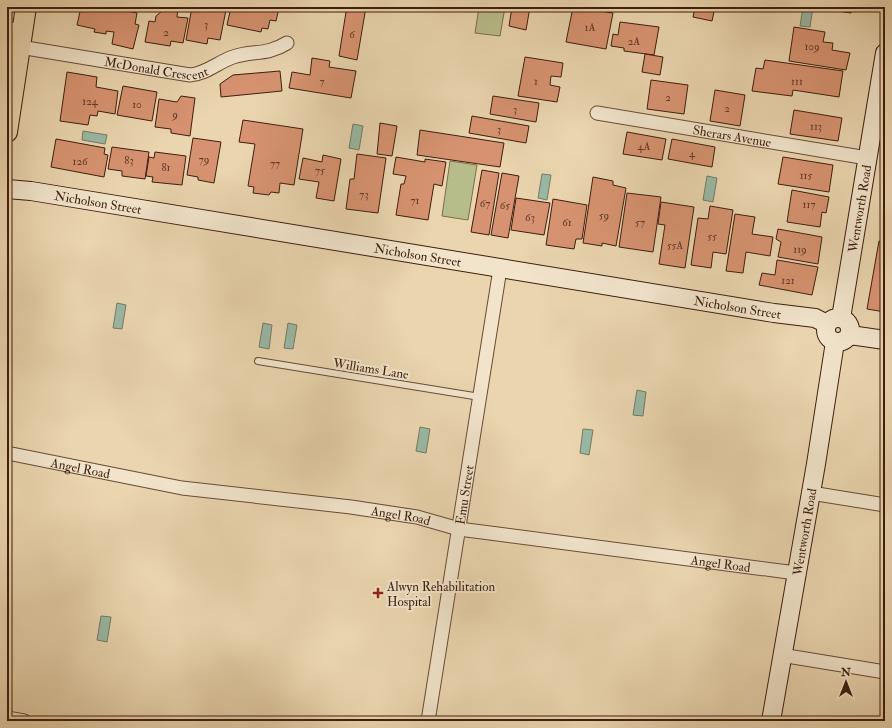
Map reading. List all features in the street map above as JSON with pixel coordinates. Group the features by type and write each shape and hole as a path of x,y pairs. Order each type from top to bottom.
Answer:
{"main road":[{"path":"7,132 16,36 26,7"}],"street":[{"name":"McDonald Crescent","path":"16,36 190,75 200,73 232,57 270,51 286,43"},
{"name":"Wentworth Road","path":"834,321 867,158 885,53"},
{"name":"Sherars Avenue","path":"597,113 867,158"},
{"name":"Nicholson Street","path":"7,189 31,191 500,269 774,313 834,321"},
{"name":"Emu Street","path":"428,721 500,269"},
{"path":"834,321 850,326 843,339 885,340"},
{"name":"Wentworth Road","path":"771,721 781,655 811,493 843,339"},
{"name":"Angel Road","path":"7,453 182,488 351,507 417,517 459,529 796,573"},
{"path":"811,493 885,505"},
{"path":"781,655 885,672"},
{"path":"7,718 24,721"}],"lane":[{"name":"Williams Lane","path":"258,361 480,396"}],"green space":[{"path":"479,7 505,7 500,36 475,33"},
{"path":"450,161 477,165 468,220 442,216"}],"shaded area":[{"path":"803,7 813,7 810,27 800,26"},
{"path":"353,124 363,126 359,150 349,148"},
{"path":"83,131 107,135 105,144 82,140"},
{"path":"542,174 551,175 547,200 538,198"},
{"path":"707,176 717,178 713,202 703,200"},
{"path":"117,303 126,305 122,329 113,328"},
{"path":"263,323 272,325 269,349 259,347"},
{"path":"288,323 297,325 293,349 284,348"},
{"path":"637,390 646,392 643,416 633,415"},
{"path":"420,427 430,429 426,453 416,451"},
{"path":"583,429 593,430 589,455 580,453"},
{"path":"101,616 111,617 107,642 97,640"}],"building":[{"path":"81,7 110,7 137,13 135,24 139,25 133,49 112,44 114,32 106,31 106,34 94,32 95,29 77,25"},
{"path":"167,7 178,7 177,17 188,18 183,43 171,41 170,46 145,42 149,21 155,22 156,16"},
{"path":"192,7 208,7 226,10 220,40 208,38 207,44 186,40"},
{"path":"231,7 279,8 276,21 270,20 268,29 262,28 261,32 227,25"},
{"path":"353,7 366,7 357,60 339,56 346,12"},
{"path":"512,7 530,7 526,30 509,26"},
{"path":"573,7 613,13 606,49 566,42"},
{"path":"695,7 715,7 712,21 693,17"},
{"path":"838,7 852,7 851,13 837,11"},
{"path":"620,22 659,27 654,55 624,51 624,48 611,46 613,34 618,35"},
{"path":"794,27 825,32 823,42 833,43 832,50 850,53 846,70 789,61"},
{"path":"645,54 663,57 660,75 642,72"},
{"path":"525,57 563,63 561,77 551,76 550,85 560,87 557,102 518,96"},
{"path":"312,58 330,61 329,67 356,71 351,98 289,88 292,72 310,75"},
{"path":"765,60 843,71 839,97 793,90 792,96 752,91 756,68 763,69"},
{"path":"280,71 282,91 221,97 220,84 233,75"},
{"path":"67,72 97,77 96,87 118,91 115,114 98,111 97,116 90,115 88,125 60,121"},
{"path":"651,80 688,85 684,114 647,109"},
{"path":"123,86 157,92 152,121 117,115"},
{"path":"715,90 745,95 740,126 710,121"},
{"path":"181,96 195,98 190,136 171,133 171,129 155,127 159,99 177,102"},
{"path":"493,96 539,103 536,122 490,114"},
{"path":"794,110 842,118 838,141 790,134"},
{"path":"472,116 529,126 526,143 469,133"},
{"path":"243,120 303,129 294,185 280,183 279,193 271,192 269,195 253,193 254,187 248,186 255,144 239,142"},
{"path":"380,123 397,126 392,156 377,154"},
{"path":"420,130 504,143 500,167 417,155"},
{"path":"627,132 666,139 662,160 623,154"},
{"path":"193,138 221,142 214,183 198,180 198,177 187,175"},
{"path":"56,139 105,148 104,154 108,155 104,177 51,167"},
{"path":"672,139 715,147 712,167 668,159"},
{"path":"112,147 149,152 145,179 122,176 122,171 108,169"},
{"path":"155,152 186,156 182,185 152,182 153,177 146,176 149,157 154,158"},
{"path":"357,154 386,158 378,213 346,209 350,179 354,179"},
{"path":"323,155 341,159 334,201 316,198 319,182 299,179 303,158 322,162"},
{"path":"396,157 425,162 425,159 446,162 442,186 434,184 428,220 396,215 401,184 404,184 406,176 393,174"},
{"path":"783,157 833,165 829,192 778,184"},
{"path":"482,170 499,173 489,235 471,232"},
{"path":"502,173 519,176 508,238 491,235"},
{"path":"593,177 613,181 613,185 626,188 616,246 602,243 602,246 583,243"},
{"path":"792,190 829,197 826,213 822,212 820,227 787,222"},
{"path":"627,193 661,197 653,252 619,247"},
{"path":"516,198 550,203 544,235 511,230"},
{"path":"553,199 587,205 582,239 576,239 574,249 546,245"},
{"path":"661,202 694,207 685,268 659,264 665,225 658,224"},
{"path":"710,206 733,210 726,254 713,252 711,268 691,265 698,218 708,219"},
{"path":"735,214 755,217 752,234 773,237 770,256 746,252 743,273 726,271"},
{"path":"778,229 822,237 818,264 778,257 781,242 776,239"},
{"path":"879,241 885,242 885,312 867,309"},
{"path":"777,260 818,267 812,295 759,285 762,273 775,275"}],"place":[{"name":"Alwyn Rehabilitation Hospital","path":"378,593"}]}
